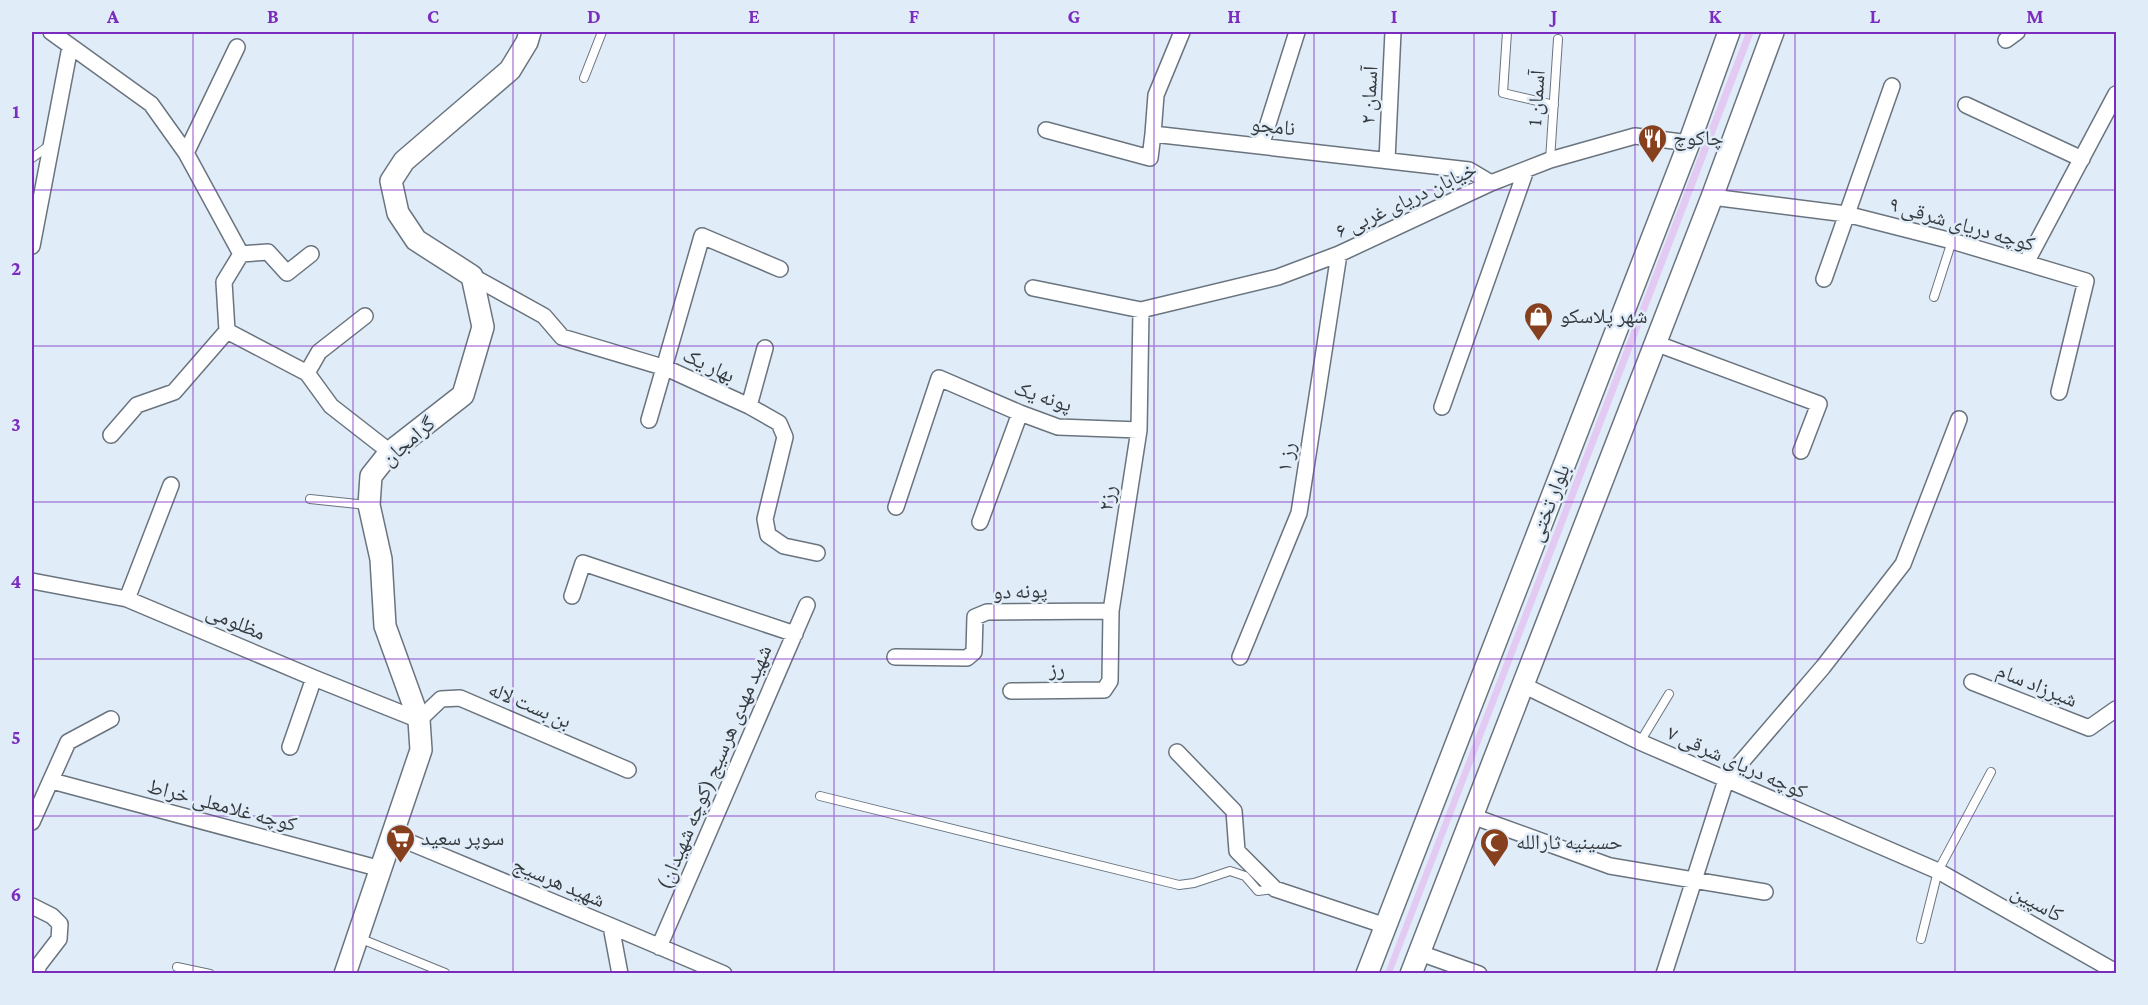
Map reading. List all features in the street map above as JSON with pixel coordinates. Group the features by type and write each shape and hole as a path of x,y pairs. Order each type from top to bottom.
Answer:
{"main road":[{"path":"472,276 417,240 398,213 391,181 404,161 510,70 527,42 530,32"},
{"name":"بلوار تختی","path":"1367,974 1689,142 1729,32"},
{"name":"بلوار تختی","path":"1411,974 1712,197 1773,32"},
{"name":"گرامجان","path":"345,974 421,750 419,720 385,626 381,559 369,505 371,476 390,452 463,395 483,327 472,276"}],"street":[{"path":"51,32 151,104 186,153 241,254"},
{"path":"1046,130 1150,158 1156,94 1182,32"},
{"path":"1261,146 1297,32"},
{"name":"آسمان ۲","path":"1387,160 1393,32"},
{"path":"32,246 70,46"},
{"path":"186,153 237,46"},
{"path":"1824,279 1892,86"},
{"path":"2026,263 2116,94"},
{"path":"1966,105 2082,159"},
{"name":"نامجو","path":"1153,134 1469,170 1491,183"},
{"name":"خیابان دریای غربی ۶","path":"1141,310 1278,277 1339,254 1491,183 1550,160 1635,136 1689,142"},
{"path":"1442,407 1526,170"},
{"name":"کوچه دریای شرقی ۹","path":"1712,197 1846,214 1952,241 2086,281 2059,392"},
{"path":"650,420 702,236 780,268"},
{"path":"241,254 268,252 287,273 311,254"},
{"path":"111,435 137,405 174,392 227,331 224,282 241,254"},
{"name":"رز ۱","path":"1240,657 1299,513 1339,254"},
{"name":"بهار یک","path":"472,276 544,316 562,337 666,368 749,406 779,423 785,437 765,519 768,535 784,546 817,553"},
{"path":"1033,288 1141,310"},
{"name":"رز۲","path":"1104,690 1110,681 1111,610 1139,430 1141,310"},
{"path":"307,373 319,352 365,316"},
{"path":"227,331 307,373 331,406 390,452"},
{"path":"1655,343 1819,404 1801,451"},
{"path":"749,406 765,348"},
{"name":"پونه یک","path":"896,507 939,378 1058,427 1139,430"},
{"path":"980,522 1020,413"},
{"path":"1664,974 1726,780 1823,667 1903,564 1959,419"},
{"path":"128,599 171,484"},
{"path":"572,596 583,563 795,634"},
{"name":"مظلومی","path":"32,581 128,599 419,720"},
{"name":"شهید مهدی هرسیج (کوچه شهیدان)","path":"659,947 807,605"},
{"name":"پونه دو","path":"895,657 967,658 974,652 975,617 987,612 1111,610"},
{"path":"290,747 314,678"},
{"name":"شیرزاد سام","path":"1972,682 2089,728 2116,710"},
{"name":"کوچه دریای شرقی ۷","path":"1522,685 1640,742 1938,871"},
{"name":"رز","path":"1011,691 1104,690"},
{"name":"بن بست لاله","path":"419,720 441,699 460,698 628,770"},
{"path":"32,822 68,742 111,719"},
{"path":"1178,752 1234,812 1238,851 1275,889 1386,926"},
{"name":"کوچه غلامعلی خراط","path":"52,781 381,869"},
{"path":"1472,816 1610,866 1765,892"},
{"name":"شهید هرسیج","path":"392,835 723,974"},
{"name":"کاسپين","path":"1938,871 2116,972"},
{"path":"32,906 52,916 60,924 59,939 39,966 36,974"},
{"name":"شهید هرسیج","path":"611,926 620,974"},
{"path":"1420,953 1479,974"}],"lane":[{"path":"584,78 602,32"},
{"path":"1507,32 1503,93 1554,105"},
{"name":"آسمان 1","path":"1550,160 1558,39"},
{"path":"32,158 51,144"},
{"path":"1934,297 1952,241"},
{"path":"310,499 369,505"},
{"path":"1640,742 1669,694"},
{"path":"1921,939 1938,871 1991,772"},
{"path":"820,796 1179,885 1194,883 1230,871 1245,876 1258,891 1275,889"},
{"path":"357,938 445,973"},
{"path":"177,967 210,974"}],"shaded area":[{"path":"1746,32 1754,32 1392,973 1385,973"}],"place":[{"name":"چاکوچ","path":"1652,164"},
{"name":"شهر پلاسکو","path":"1539,342"},
{"name":"سوپر سعید","path":"400,864"},
{"name":"حسینیه ثارالله","path":"1495,868"}]}
